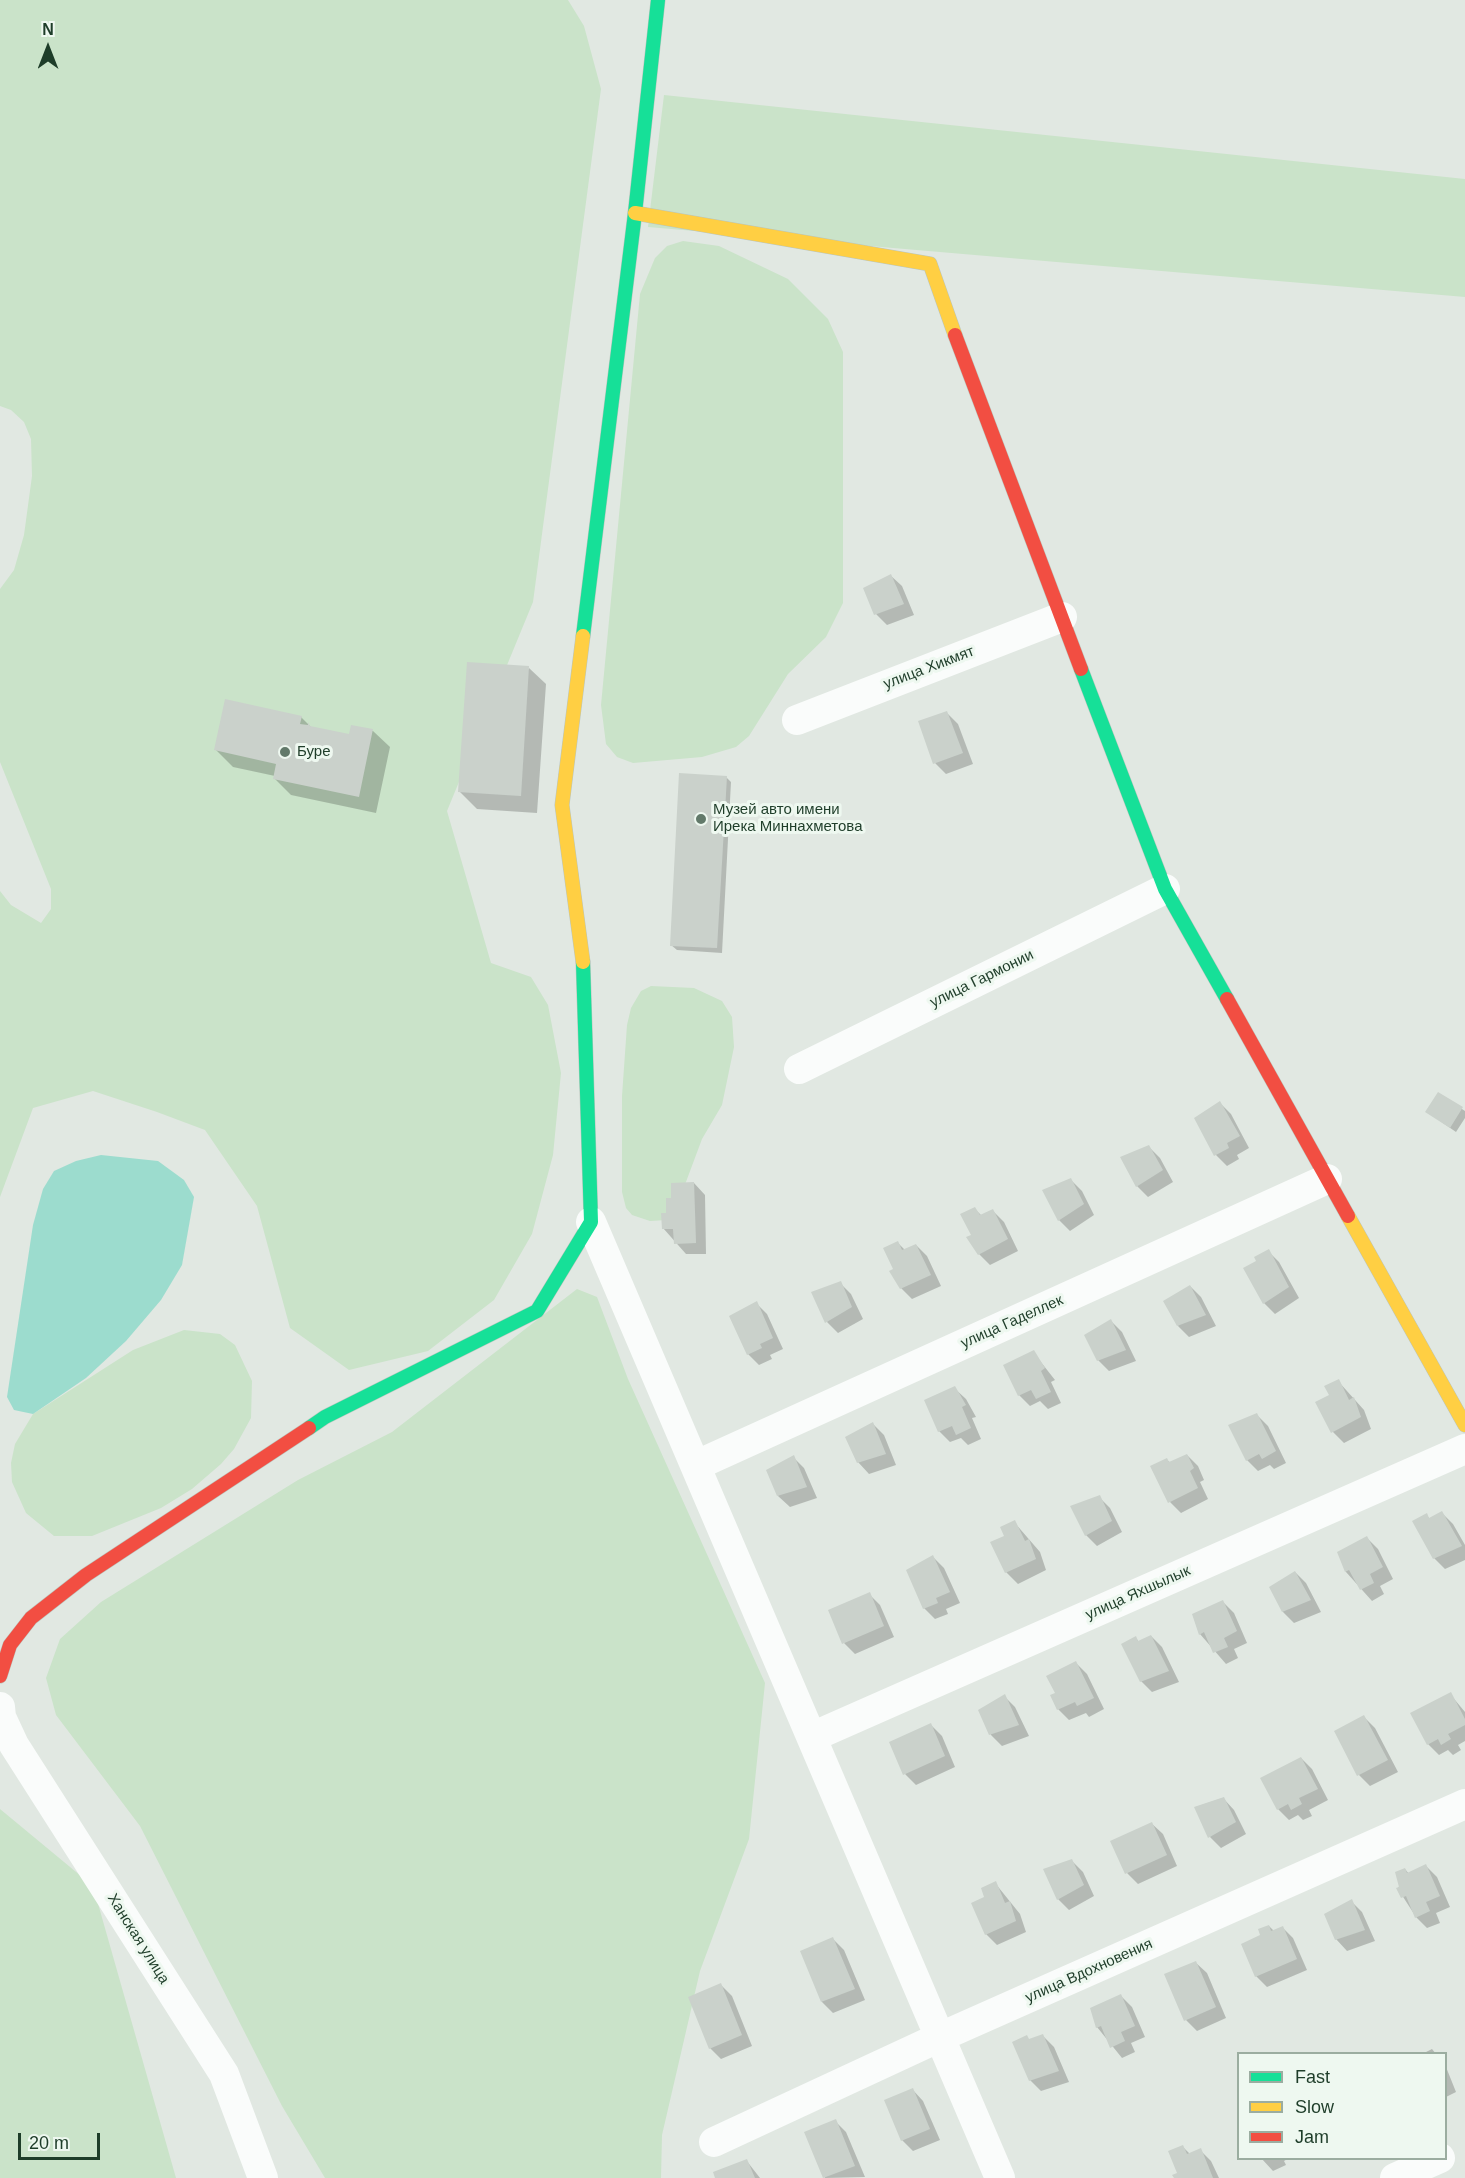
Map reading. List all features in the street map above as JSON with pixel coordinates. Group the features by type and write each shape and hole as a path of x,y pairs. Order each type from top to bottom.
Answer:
{"street":[{"path":"658,0 636,213 562,805 585,979 591,1222 697,1465 938,2038 1000,2178"},
{"path":"636,213 930,264 1165,889 1465,1425"},
{"name":"улица Хикмят","path":"797,720 1062,617"},
{"name":"улица Гармонии","path":"799,1069 1165,889"},
{"name":"улица Гаделлек","path":"697,1465 1327,1179"},
{"path":"0,1676 10,1645 32,1618 86,1575 325,1417 537,1311 591,1222"},
{"name":"улица Яхшылык","path":"812,1737 1465,1449"},
{"name":"Ханская улица","path":"0,1707 1,1716 14,1745 224,2074 263,2178"},
{"name":"улица Вдохновения","path":"714,2142 938,2038 1465,1804"},
{"path":"1447,2156 1465,2148"},
{"path":"1395,2178 1436,2160"}],"shaded area":[{"path":"0,0 568,0 584,26 601,89 533,602 447,811 491,963 531,977 548,1005 561,1073 553,1155 532,1234 494,1300 428,1351 349,1370 290,1328 257,1206 205,1130 157,1112 93,1091 33,1108 0,1197 0,891 11,905 41,923 51,909 51,889 0,762 0,589 14,570 24,535 32,476 31,439 24,422 11,410 0,406"},
{"path":"664,95 1465,179 1465,297 648,227"},
{"path":"683,241 719,246 788,279 828,319 843,352 843,603 826,637 788,674 749,736 736,747 702,757 633,763 617,757 606,744 601,705 640,294 655,258 667,246"},
{"path":"651,986 694,988 722,1001 732,1017 734,1047 722,1105 702,1139 674,1214 667,1220 650,1221 632,1215 626,1208 622,1192 622,1096 627,1025 631,1008 641,991"},
{"path":"101,1155 158,1161 184,1180 194,1197 182,1265 161,1300 126,1341 86,1378 33,1414 14,1410 7,1397 33,1225 43,1189 54,1171 76,1161"},
{"path":"577,1289 597,1297 628,1379 765,1683 749,1839 700,1971 662,2135 661,2178 325,2178 282,2106 140,1826 56,1715 46,1678 60,1639 101,1602 298,1480 392,1432"},
{"path":"184,1330 220,1334 235,1345 252,1381 251,1418 234,1449 221,1464 192,1489 161,1508 92,1536 54,1536 26,1513 12,1482 11,1463 15,1444 33,1414 133,1350"},
{"path":"0,1809 93,1886 176,2178 0,2178"}],"building":[{"path":"891,574 904,604 874,615 863,588"},
{"path":"467,662 529,666 521,796 458,792"},
{"path":"225,699 302,716 300,724 308,725 308,722 310,726 349,734 351,725 373,729 359,797 273,779 276,764 214,750"},
{"path":"947,711 963,753 933,764 918,721"},
{"name":"Музей авто имени Ирека Миннахметова","path":"679,773 727,776 717,948 670,946"},
{"path":"1438,1092 1463,1107 1450,1128 1425,1112"},
{"path":"1220,1101 1240,1136 1227,1143 1229,1148 1214,1156 1194,1118"},
{"path":"1149,1145 1163,1170 1136,1187 1120,1157"},
{"path":"1071,1178 1084,1204 1058,1221 1042,1190"},
{"path":"694,1182 696,1243 674,1244 673,1229 662,1229 661,1213 666,1213 666,1198 671,1198 671,1183"},
{"path":"975,1207 980,1215 993,1209 1008,1239 978,1255 966,1237 971,1235 960,1214"},
{"path":"898,1241 902,1250 916,1244 931,1275 900,1289 889,1271 893,1269 883,1248"},
{"path":"1269,1249 1289,1287 1263,1304 1243,1268 1256,1261 1254,1257"},
{"path":"841,1281 852,1307 825,1323 811,1292"},
{"path":"1190,1285 1206,1315 1177,1326 1163,1301"},
{"path":"757,1301 773,1338 760,1344 762,1348 747,1355 729,1316"},
{"path":"1111,1319 1126,1350 1097,1361 1084,1335"},
{"path":"1034,1350 1045,1368 1041,1371 1051,1392 1036,1399 1031,1390 1018,1396 1003,1365"},
{"path":"1339,1379 1349,1400 1354,1397 1361,1417 1331,1433 1315,1402 1329,1395 1324,1386"},
{"path":"955,1386 966,1405 962,1407 971,1428 956,1435 952,1426 938,1432 924,1400"},
{"path":"1257,1413 1276,1451 1262,1459 1259,1454 1246,1461 1228,1425"},
{"path":"873,1422 886,1454 857,1463 845,1437"},
{"path":"1187,1454 1194,1468 1190,1471 1198,1488 1168,1503 1150,1466 1167,1458 1169,1462"},
{"path":"794,1455 807,1487 777,1496 766,1470"},
{"path":"1100,1495 1112,1521 1085,1536 1070,1506"},
{"path":"1442,1511 1462,1546 1433,1559 1412,1521 1427,1513 1429,1518"},
{"path":"1015,1520 1025,1541 1029,1539 1036,1559 1005,1573 990,1542 1004,1536 1000,1527"},
{"path":"1367,1536 1383,1567 1370,1574 1374,1583 1360,1590 1349,1570 1345,1572 1337,1552"},
{"path":"933,1555 950,1592 936,1598 938,1603 923,1609 906,1570"},
{"path":"1295,1571 1311,1600 1282,1612 1269,1587"},
{"path":"870,1592 884,1626 842,1644 828,1610"},
{"path":"1223,1600 1237,1631 1224,1638 1228,1647 1213,1653 1204,1632 1199,1635 1192,1614"},
{"path":"1151,1635 1169,1671 1140,1682 1121,1644 1136,1636 1138,1641"},
{"path":"1076,1661 1094,1698 1077,1706 1075,1702 1057,1710 1050,1695 1055,1693 1046,1676"},
{"path":"1451,1692 1465,1719 1465,1725 1448,1734 1451,1739 1441,1745 1438,1739 1427,1745 1410,1713"},
{"path":"1005,1694 1019,1725 989,1735 978,1710"},
{"path":"1364,1715 1388,1760 1357,1776 1334,1731"},
{"path":"931,1723 945,1756 903,1775 889,1742"},
{"path":"1301,1757 1318,1789 1299,1798 1302,1804 1291,1810 1288,1804 1277,1810 1260,1778"},
{"path":"1224,1797 1236,1822 1208,1838 1194,1807"},
{"path":"1152,1822 1167,1855 1125,1874 1110,1841"},
{"path":"1072,1859 1084,1885 1057,1900 1043,1869"},
{"path":"1426,1864 1440,1896 1426,1902 1430,1911 1415,1918 1406,1896 1401,1898 1396,1888 1399,1887 1395,1872 1405,1868 1407,1873"},
{"path":"996,1881 1005,1903 1010,1901 1016,1921 985,1935 971,1903 984,1897 981,1888"},
{"path":"1352,1899 1365,1930 1335,1940 1324,1914"},
{"path":"1269,1925 1271,1931 1283,1926 1297,1959 1255,1977 1241,1944 1260,1935 1258,1929"},
{"path":"833,1937 855,1989 821,2002 800,1951"},
{"path":"1196,1961 1216,2007 1184,2021 1164,1974"},
{"path":"721,1983 742,2035 709,2049 688,1997"},
{"path":"1121,1994 1135,2026 1121,2032 1125,2041 1110,2048 1101,2026 1096,2028 1090,2008"},
{"path":"1043,2034 1059,2071 1029,2081 1012,2042 1027,2035 1029,2039"},
{"path":"913,2088 930,2129 901,2141 884,2100"},
{"path":"836,2119 855,2166 823,2178 804,2132"},
{"path":"1183,2145 1187,2154 1201,2148 1213,2178 1174,2178 1172,2175 1177,2173 1168,2151"},
{"path":"747,2159 755,2178 715,2178 713,2172"}],"traffic: fast":[{"path":"583,636 635,213 658,0"},
{"path":"1081,669 1165,889 1227,999"},
{"path":"309,1428 325,1417 537,1311 591,1222 583,962"}],"traffic: slow":[{"path":"635,213 930,264 955,335"},
{"path":"583,636 562,805 583,962"},
{"path":"1348,1216 1465,1425"}],"traffic: jam":[{"path":"955,335 1081,669"},
{"path":"1227,999 1348,1216"},
{"path":"0,1676 10,1645 31,1618 86,1575 309,1428"}],"place":[{"name":"Буре","path":"285,752"},
{"name":"Музей авто имени Ирека Миннахметова","path":"701,819"}]}
